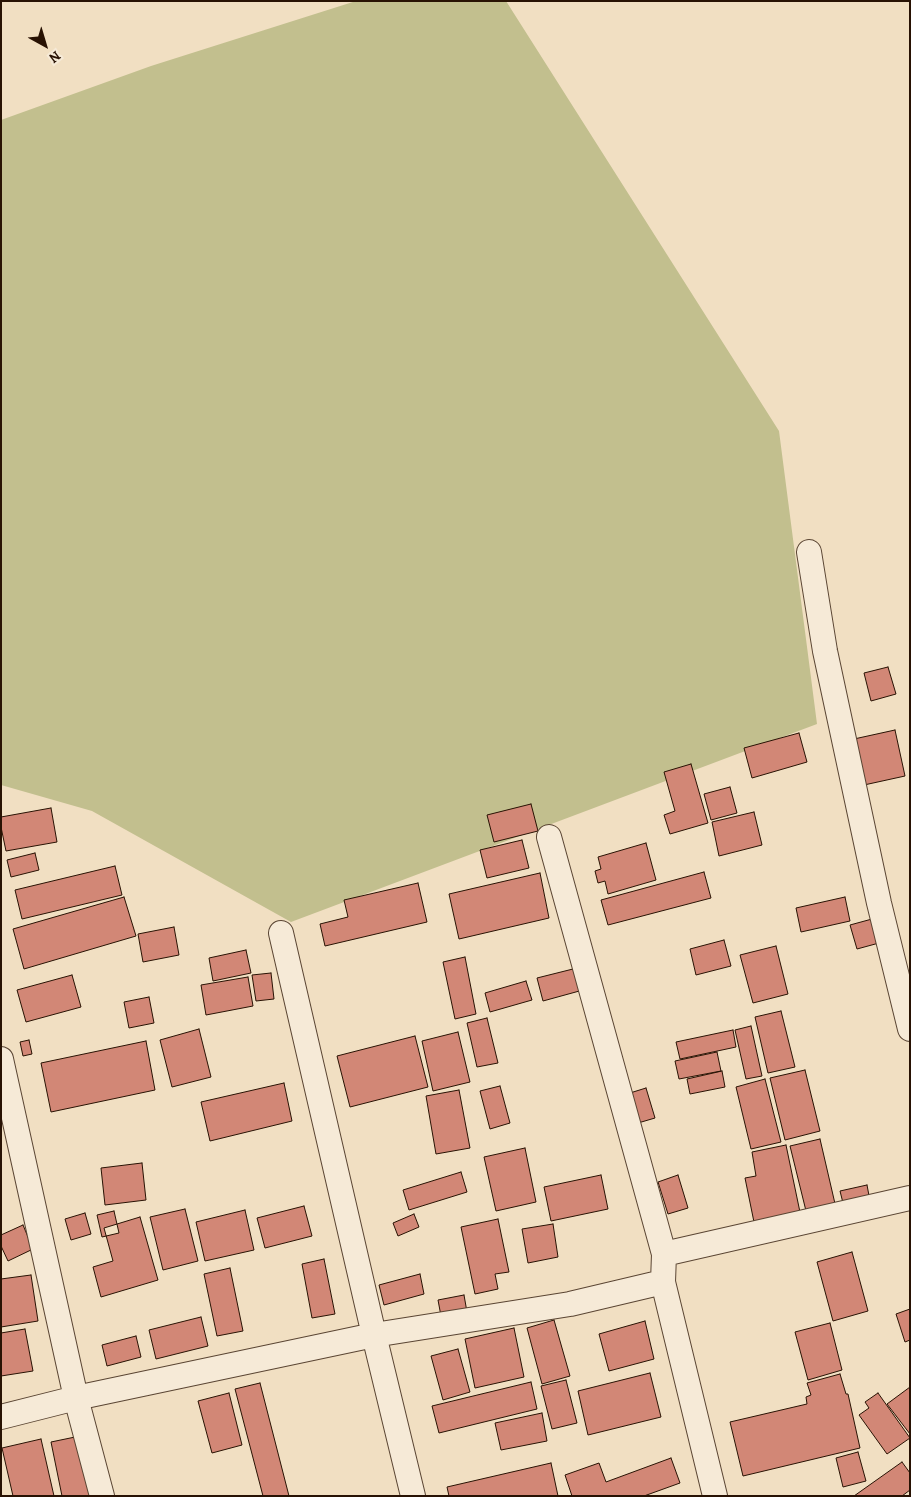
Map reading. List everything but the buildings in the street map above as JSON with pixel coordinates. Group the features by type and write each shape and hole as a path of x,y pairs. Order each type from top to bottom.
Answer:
{"street":[{"path":"808,552 824,651 879,903 910,1029"},
{"path":"549,837 664,1254 663,1282 715,1496"},
{"path":"281,933 413,1496"},
{"path":"1,1059 76,1398 102,1496"},
{"path":"664,1254 910,1198"},
{"path":"1,1417 76,1398 374,1335 570,1304 663,1282"}],"shaded area":[{"path":"356,1 506,1 779,431 817,724 291,922 92,811 1,785 1,120 151,66"}]}
